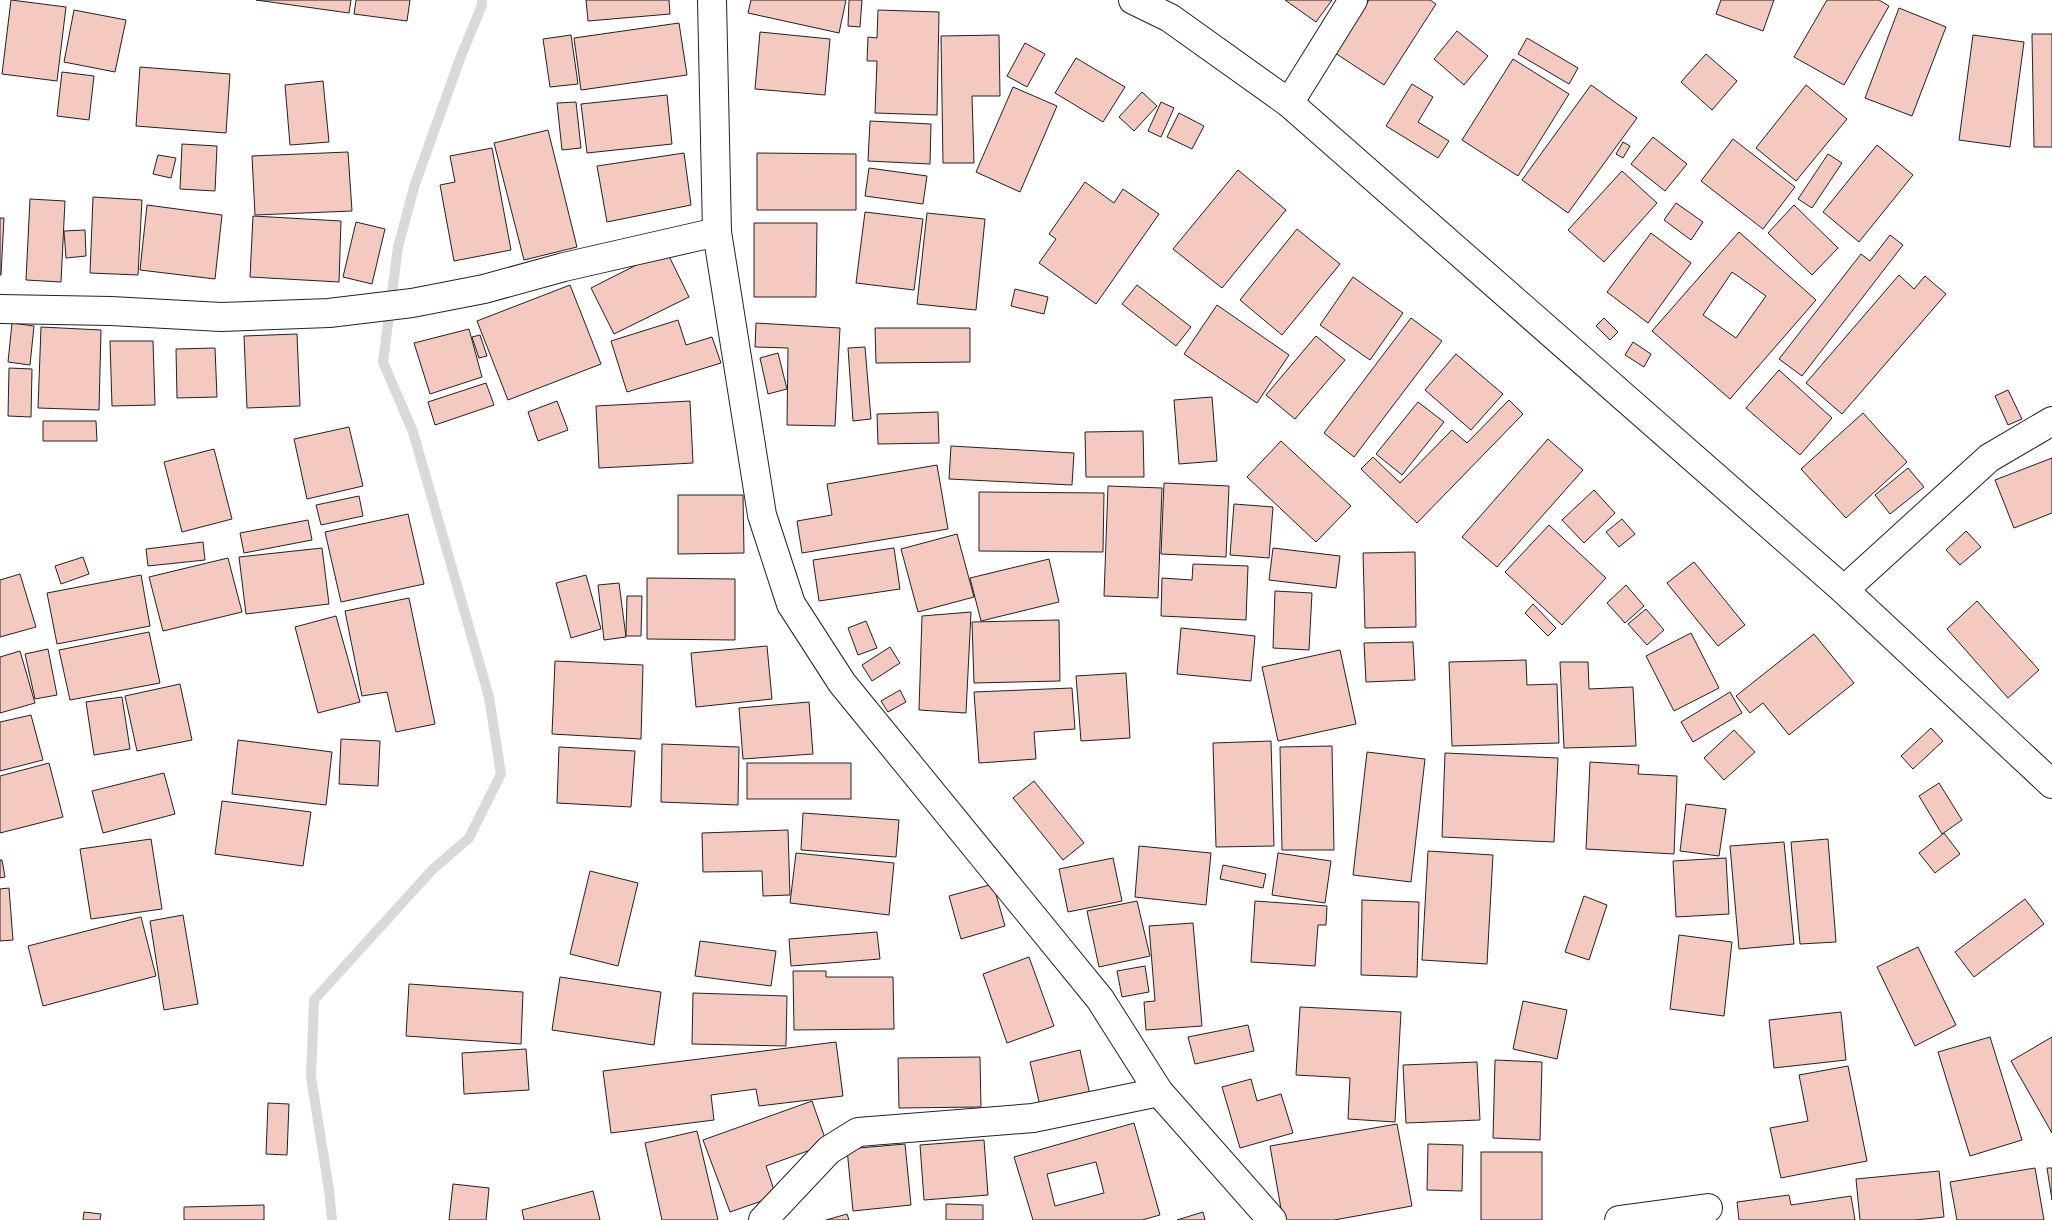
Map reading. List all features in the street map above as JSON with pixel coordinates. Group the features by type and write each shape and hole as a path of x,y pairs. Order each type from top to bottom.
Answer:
{"street":[{"path":"712,0 716,232 762,515 790,604 842,683 1100,999 1159,1092 1272,1220"},
{"path":"1133,0 1170,18 1289,103 1844,590 2052,784"},
{"path":"1289,103 1353,0"},
{"path":"0,309 111,311 221,317 329,313 412,303 484,289 564,267 716,232"},
{"path":"1844,590 1989,458 2052,421"},
{"path":"763,1220 829,1150 858,1132 1033,1118 1159,1092"},
{"path":"1619,1220 1708,1208"}],"building":[{"path":"11,0 66,7 57,81 2,74"},
{"path":"256,0 351,0 349,13"},
{"path":"356,0 410,0 407,21 354,14"},
{"path":"586,0 669,0 670,14 588,21"},
{"path":"751,0 846,0 839,33 748,13"},
{"path":"849,0 862,0 860,27 848,26"},
{"path":"1285,0 1332,0 1316,22"},
{"path":"1369,0 1430,0 1436,4 1384,85 1335,53"},
{"path":"1721,0 1774,0 1763,31 1716,14"},
{"path":"1827,0 1879,0 1889,6 1844,85 1794,57"},
{"path":"1899,8 1946,27 1912,116 1865,98"},
{"path":"74,10 126,20 115,72 64,62"},
{"path":"878,10 939,12 937,115 875,113 877,61 867,61 868,37 877,38"},
{"path":"679,23 687,75 581,90 574,38"},
{"path":"1457,31 1488,56 1464,85 1434,59"},
{"path":"760,32 830,39 825,95 755,89"},
{"path":"2032,34 2052,34 2052,147 2034,147"},
{"path":"571,35 578,84 550,87 543,39"},
{"path":"999,35 1000,96 972,96 974,163 943,163 941,36"},
{"path":"1973,35 2024,42 2010,147 1959,140"},
{"path":"1527,38 1578,68 1569,84 1518,54"},
{"path":"1025,43 1045,54 1027,87 1007,76"},
{"path":"1706,54 1737,81 1712,110 1681,82"},
{"path":"1076,58 1125,87 1103,122 1055,93"},
{"path":"1513,59 1569,94 1518,176 1462,140"},
{"path":"140,67 230,74 226,133 136,126"},
{"path":"62,72 94,76 89,120 57,116"},
{"path":"323,81 329,142 290,145 285,85"},
{"path":"1412,84 1433,97 1418,122 1449,141 1438,158 1386,126"},
{"path":"1591,85 1637,118 1568,213 1522,180"},
{"path":"1806,85 1847,119 1796,181 1756,148"},
{"path":"1013,87 1057,106 1020,192 976,172"},
{"path":"1142,92 1157,106 1134,131 1119,117"},
{"path":"667,95 672,144 587,153 581,104"},
{"path":"576,102 581,148 562,150 557,103"},
{"path":"1161,102 1174,108 1161,137 1148,131"},
{"path":"1179,113 1204,126 1192,149 1167,137"},
{"path":"870,121 931,124 930,164 868,161"},
{"path":"548,130 577,247 524,260 494,143"},
{"path":"1653,137 1687,164 1665,191 1631,164"},
{"path":"1733,139 1795,187 1763,229 1701,181"},
{"path":"1623,142 1630,146 1623,158 1616,154"},
{"path":"182,144 217,146 215,191 180,189"},
{"path":"1877,145 1913,175 1859,242 1823,212"},
{"path":"492,148 511,250 454,261 440,185 455,182 450,156"},
{"path":"348,152 352,211 255,215 252,156"},
{"path":"684,153 691,205 607,222 597,166"},
{"path":"757,153 856,154 856,210 757,210"},
{"path":"1828,154 1842,163 1812,208 1798,199"},
{"path":"158,155 176,158 171,178 153,174"},
{"path":"869,168 927,176 923,204 865,196"},
{"path":"1238,170 1286,210 1222,288 1173,249"},
{"path":"1622,171 1657,203 1604,262 1568,230"},
{"path":"1085,182 1114,203 1123,189 1159,214 1096,304 1039,263 1056,239 1049,234"},
{"path":"93,197 142,200 138,275 90,273"},
{"path":"30,199 65,201 61,282 26,280"},
{"path":"1676,203 1703,222 1691,240 1664,220"},
{"path":"147,205 222,215 215,279 140,270"},
{"path":"1794,205 1838,248 1812,275 1768,233"},
{"path":"865,212 923,219 914,290 856,283"},
{"path":"927,213 985,219 976,310 917,304"},
{"path":"253,216 341,221 339,282 250,277"},
{"path":"0,218 4,218 1,275 0,275"},
{"path":"356,222 385,229 372,284 343,277"},
{"path":"754,223 817,223 816,297 754,297"},
{"path":"1297,229 1340,264 1282,335 1240,300"},
{"path":"85,230 86,256 66,258 64,231"},
{"path":"1739,232 1816,300 1730,399 1652,331","holes":["1732,272 1766,296 1736,338 1703,315"]},
{"path":"1651,233 1691,263 1648,323 1607,292"},
{"path":"1890,235 1903,245 1802,376 1779,359 1861,254 1870,261"},
{"path":"666,250 689,297 614,334 591,288"},
{"path":"1899,275 1914,289 1925,276 1946,294 1842,414 1806,383"},
{"path":"1353,277 1403,313 1370,360 1320,325"},
{"path":"570,285 601,364 508,400 477,321"},
{"path":"1137,285 1191,327 1176,346 1122,304"},
{"path":"1015,289 1048,297 1044,314 1011,306"},
{"path":"1217,305 1289,355 1257,403 1184,354"},
{"path":"1411,318 1442,341 1354,457 1324,433"},
{"path":"1604,318 1618,332 1610,340 1596,326"},
{"path":"678,320 686,345 712,337 721,363 627,392 611,341"},
{"path":"12,323 34,326 30,365 8,362"},
{"path":"756,323 840,328 835,426 787,425 788,348 755,347"},
{"path":"41,327 101,330 99,410 38,408"},
{"path":"875,328 970,328 970,362 876,363"},
{"path":"469,329 482,377 430,394 414,343"},
{"path":"297,334 300,406 247,408 244,336"},
{"path":"480,335 487,356 479,358 472,337"},
{"path":"1316,336 1345,360 1295,419 1266,395"},
{"path":"110,341 153,341 155,405 112,406"},
{"path":"1633,342 1651,354 1644,367 1625,355"},
{"path":"865,347 871,419 853,421 848,348"},
{"path":"215,348 217,397 177,398 176,349"},
{"path":"778,353 787,389 768,394 760,358"},
{"path":"1456,354 1503,394 1471,430 1425,390"},
{"path":"9,368 32,369 31,417 8,416"},
{"path":"1779,370 1832,418 1800,455 1746,408"},
{"path":"486,383 494,405 435,425 428,402"},
{"path":"2008,390 2022,419 2008,425 1995,396"},
{"path":"1212,397 1217,461 1179,464 1174,400"},
{"path":"1509,400 1523,414 1417,523 1361,469 1373,457 1400,483 1452,430 1467,443"},
{"path":"557,401 568,430 538,441 528,412"},
{"path":"690,401 693,463 599,468 596,406"},
{"path":"1418,402 1444,422 1402,475 1376,454"},
{"path":"938,412 939,443 878,444 877,414"},
{"path":"1863,413 1907,462 1846,518 1801,469"},
{"path":"43,421 96,421 97,441 43,441"},
{"path":"349,427 363,486 307,499 294,439"},
{"path":"1143,431 1144,477 1086,477 1085,432"},
{"path":"1548,439 1583,470 1497,567 1462,537"},
{"path":"1281,441 1351,506 1316,542 1247,477"},
{"path":"951,446 1074,453 1072,485 949,479"},
{"path":"214,449 232,519 182,532 164,462"},
{"path":"2052,458 2052,513 2014,528 1995,480"},
{"path":"937,465 948,529 802,553 797,521 832,515 827,484"},
{"path":"1908,468 1924,487 1890,514 1875,495"},
{"path":"1164,483 1229,486 1226,557 1161,554"},
{"path":"1108,486 1162,488 1158,598 1104,596"},
{"path":"1594,490 1615,513 1584,543 1562,520"},
{"path":"979,492 1104,493 1103,552 979,551"},
{"path":"678,495 743,495 744,553 678,554"},
{"path":"359,496 363,516 321,525 316,505"},
{"path":"1234,504 1273,507 1269,558 1230,555"},
{"path":"408,514 424,584 341,602 325,532"},
{"path":"1622,519 1635,534 1619,547 1606,532"},
{"path":"308,520 312,540 244,553 240,533"},
{"path":"1549,525 1606,578 1562,625 1505,572"},
{"path":"1966,531 1981,547 1960,565 1946,550"},
{"path":"957,534 974,597 918,612 901,549"},
{"path":"203,542 205,560 148,566 146,549"},
{"path":"322,548 329,604 246,614 239,557"},
{"path":"894,548 900,589 819,601 813,560"},
{"path":"1273,548 1340,556 1336,588 1269,580"},
{"path":"1415,552 1416,627 1365,628 1363,553"},
{"path":"83,557 89,574 61,584 55,566"},
{"path":"228,558 242,612 163,631 149,577"},
{"path":"1049,559 1059,602 981,621 970,578"},
{"path":"1694,562 1745,625 1718,646 1667,583"},
{"path":"1193,564 1248,566 1246,620 1161,616 1162,578 1192,580"},
{"path":"20,574 36,627 0,637 0,580"},
{"path":"141,575 150,626 57,644 47,593"},
{"path":"586,575 601,629 571,638 556,583"},
{"path":"647,578 735,579 735,640 647,639"},
{"path":"619,583 626,637 604,640 598,585"},
{"path":"1626,585 1644,606 1625,623 1607,603"},
{"path":"1275,591 1312,593 1309,650 1273,648"},
{"path":"627,596 642,596 641,636 626,636"},
{"path":"409,598 435,724 396,732 387,692 362,696 345,611"},
{"path":"1977,601 2039,670 2008,698 1947,629"},
{"path":"1533,604 1556,628 1548,636 1525,613"},
{"path":"1646,609 1664,630 1647,645 1628,624"},
{"path":"971,612 966,713 919,710 922,616"},
{"path":"336,616 360,702 318,713 295,627"},
{"path":"1059,620 1060,681 974,683 972,622"},
{"path":"866,621 877,648 858,655 848,628"},
{"path":"1181,628 1255,636 1251,681 1177,674"},
{"path":"149,632 160,683 70,700 59,650"},
{"path":"1691,633 1719,688 1674,711 1646,656"},
{"path":"1814,634 1854,683 1789,735 1763,703 1750,713 1736,696"},
{"path":"1413,642 1415,680 1366,682 1364,643"},
{"path":"767,646 772,699 696,707 691,653"},
{"path":"890,647 900,663 872,681 862,665"},
{"path":"48,649 57,695 35,699 25,654"},
{"path":"1340,650 1356,724 1278,741 1262,667"},
{"path":"20,651 35,703 0,713 0,657"},
{"path":"1526,660 1527,685 1557,684 1559,743 1452,746 1449,662"},
{"path":"555,661 643,665 641,739 552,734"},
{"path":"1560,662 1588,662 1589,689 1633,687 1636,746 1564,748"},
{"path":"1126,673 1130,738 1081,741 1076,676"},
{"path":"180,684 192,740 137,751 125,696"},
{"path":"1072,688 1075,729 1034,732 1036,759 979,763 974,692"},
{"path":"900,690 906,702 888,712 881,701"},
{"path":"1730,692 1742,713 1693,742 1681,722"},
{"path":"122,697 130,749 94,755 86,702"},
{"path":"809,702 813,754 743,759 739,708"},
{"path":"31,715 43,760 0,771 0,722"},
{"path":"1931,728 1943,741 1913,769 1901,756"},
{"path":"1734,730 1755,752 1724,780 1704,758"},
{"path":"341,739 380,741 378,786 339,784"},
{"path":"238,740 332,752 326,805 232,794"},
{"path":"1271,741 1274,846 1216,847 1213,743"},
{"path":"662,744 739,747 738,805 661,802"},
{"path":"1332,746 1334,850 1282,850 1280,747"},
{"path":"559,747 635,751 631,807 557,803"},
{"path":"1367,752 1425,759 1411,882 1353,875"},
{"path":"1445,753 1558,758 1554,842 1442,837"},
{"path":"1590,762 1639,765 1638,774 1677,776 1674,854 1586,849"},
{"path":"49,763 63,817 0,833 0,776"},
{"path":"747,763 851,763 851,799 747,799"},
{"path":"164,773 175,814 103,833 92,791"},
{"path":"1034,781 1084,843 1063,860 1013,798"},
{"path":"1939,783 1962,820 1942,834 1919,796"},
{"path":"222,801 311,812 303,866 215,854"},
{"path":"1686,804 1726,809 1719,856 1680,851"},
{"path":"803,813 899,820 896,857 801,850"},
{"path":"788,830 790,895 763,896 762,871 703,872 702,833"},
{"path":"1944,833 1960,854 1935,873 1919,853"},
{"path":"151,839 162,909 91,919 80,849"},
{"path":"1828,839 1836,942 1800,944 1791,842"},
{"path":"1784,842 1794,944 1739,949 1730,846"},
{"path":"1139,846 1211,853 1206,905 1135,897"},
{"path":"1428,851 1493,855 1487,964 1422,960"},
{"path":"796,853 894,863 889,915 790,903"},
{"path":"1278,853 1331,861 1325,903 1272,895"},
{"path":"1113,858 1122,901 1068,912 1059,869"},
{"path":"1726,858 1729,914 1676,917 1673,861"},
{"path":"0,860 2,860 5,877 0,878"},
{"path":"1223,865 1266,874 1263,888 1220,879"},
{"path":"590,871 638,883 618,966 570,954"},
{"path":"993,884 1005,926 961,939 949,896"},
{"path":"9,888 13,940 0,941 0,889"},
{"path":"1584,896 1607,905 1589,960 1565,952"},
{"path":"2025,899 2044,924 1974,977 1955,952"},
{"path":"1362,900 1419,902 1417,977 1361,975"},
{"path":"1137,901 1150,956 1099,967 1087,911"},
{"path":"1255,901 1327,906 1326,925 1318,925 1315,966 1251,962"},
{"path":"183,915 198,1004 164,1010 150,921"},
{"path":"141,917 156,976 43,1006 28,946"},
{"path":"1193,923 1202,1026 1146,1030 1144,1002 1155,1001 1149,926"},
{"path":"877,932 880,959 791,966 789,939"},
{"path":"1679,935 1732,942 1724,1016 1670,1009"},
{"path":"700,941 776,951 771,986 695,976"},
{"path":"1918,947 1956,1025 1915,1046 1877,967"},
{"path":"1029,957 1054,1026 1007,1043 983,974"},
{"path":"1145,966 1149,992 1122,997 1117,971"},
{"path":"793,971 826,971 826,977 893,977 894,1029 794,1030"},
{"path":"560,977 661,992 654,1045 552,1030"},
{"path":"409,984 523,992 521,1044 406,1036"},
{"path":"693,993 787,996 786,1046 692,1044"},
{"path":"1523,1001 1567,1010 1557,1059 1513,1049"},
{"path":"1300,1007 1401,1012 1395,1122 1348,1119 1350,1078 1296,1075"},
{"path":"1841,1012 1846,1060 1774,1068 1769,1020"},
{"path":"1248,1025 1254,1051 1195,1064 1188,1037"},
{"path":"1990,1037 2022,1140 1970,1156 1938,1052"},
{"path":"2052,1037 2052,1133 2011,1061"},
{"path":"836,1042 843,1096 759,1106 756,1089 711,1095 714,1120 611,1133 603,1071"},
{"path":"526,1049 529,1090 464,1094 462,1053"},
{"path":"1080,1050 1090,1095 1040,1106 1030,1062"},
{"path":"980,1057 981,1107 899,1108 898,1058"},
{"path":"1495,1060 1542,1062 1540,1140 1493,1138"},
{"path":"1477,1062 1480,1120 1406,1123 1403,1065"},
{"path":"1848,1066 1867,1161 1781,1178 1770,1128 1808,1121 1799,1075"},
{"path":"1251,1079 1257,1101 1281,1094 1293,1133 1240,1148 1222,1087"},
{"path":"812,1101 827,1144 766,1166 776,1196 730,1212 703,1140"},
{"path":"268,1103 289,1104 287,1155 266,1154"},
{"path":"1134,1123 1160,1215 1142,1220 1033,1220 1014,1157","holes":["1096,1162 1104,1193 1055,1206 1047,1174"]},
{"path":"1397,1124 1412,1206 1334,1220 1283,1220 1270,1146"},
{"path":"697,1131 718,1220 662,1220 645,1143"},
{"path":"984,1140 988,1195 924,1200 920,1145"},
{"path":"905,1144 911,1205 853,1211 847,1149"},
{"path":"1428,1144 1463,1145 1462,1191 1427,1190"},
{"path":"1481,1152 1542,1152 1542,1220 1481,1220"},
{"path":"2035,1168 2044,1220 1957,1220 1950,1182"},
{"path":"2047,1168 2052,1168 2052,1200"},
{"path":"1939,1171 1944,1217 1915,1220 1860,1220 1856,1179"},
{"path":"453,1184 489,1188 486,1220 449,1220"},
{"path":"593,1191 600,1220 524,1220 522,1210"},
{"path":"1789,1195 1791,1205 1851,1196 1855,1220 1739,1220 1737,1202"},
{"path":"946,1204 983,1205 983,1220 946,1220"},
{"path":"264,1205 264,1220 184,1220 184,1207"},
{"path":"84,1212 101,1214 100,1220 83,1220"},
{"path":"1203,1212 1205,1220 1177,1220"},
{"path":"847,1214 849,1220 826,1220"}],"waterway":[{"path":"332,1220 311,1077 314,1000 432,870 469,838 501,774 489,697 413,432 383,362 398,247 415,184 461,56 482,5 482,0"}]}
